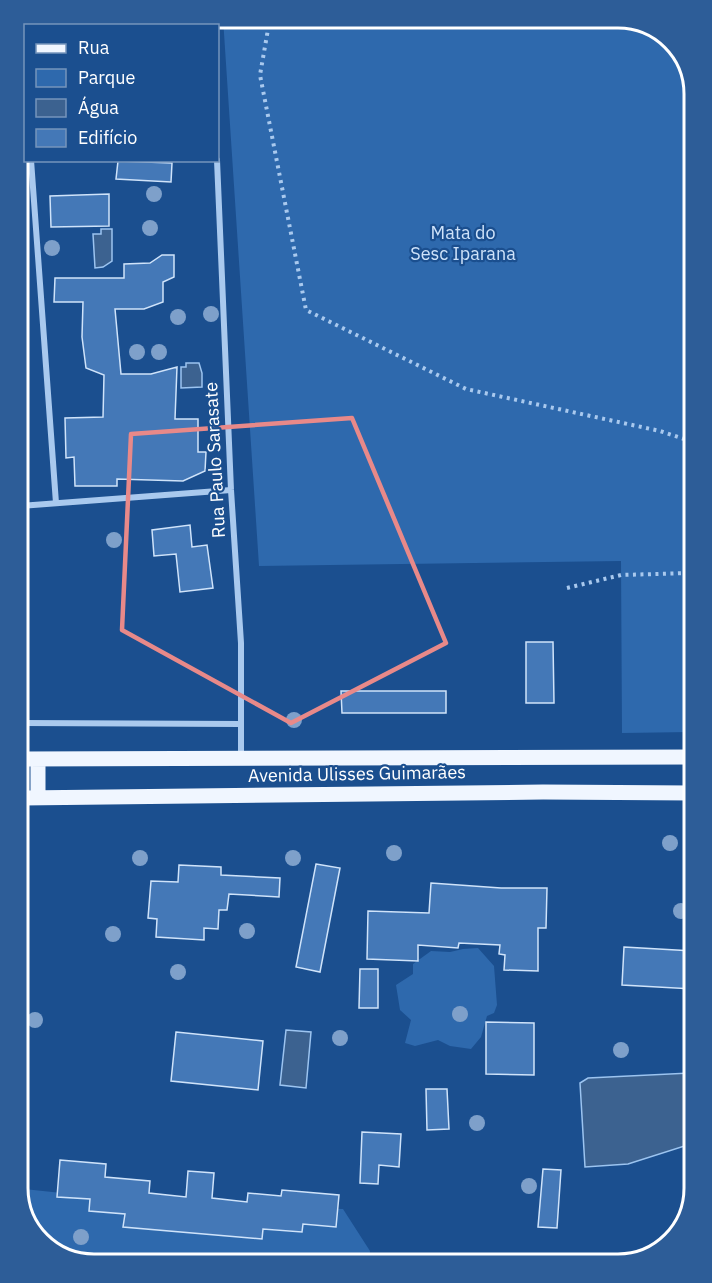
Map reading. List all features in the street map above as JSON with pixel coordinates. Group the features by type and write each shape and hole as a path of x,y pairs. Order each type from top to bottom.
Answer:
{"main road":[{"name":"Avenida Ulisses Guimarães","path":"28,759 684,757"},
{"path":"38,759 38,797"},
{"name":"Avenida Ulisses Guimarães","path":"28,798 543,792 684,793"}],"street":[{"path":"31,162 56,503"},
{"name":"Rua Paulo Sarasate","path":"216,162 231,490 241,643 241,759"},
{"path":"29,505 231,490"},
{"path":"28,723 241,724"}],"path":[{"path":"268,28 260,75 306,310 466,389 660,431 684,439"},
{"path":"567,588 621,575 684,573"}],"highlighted area":[{"path":"352,418 446,643 291,723 122,630 131,434"}],"green space":[{"name":"Mata do Sesc Iparana","path":"224,28 622,29 639,32 658,42 670,54 679,69 684,94 684,732 622,733 621,561 259,566"},
{"path":"478,948 494,966 497,1005 494,1013 487,1016 481,1037 471,1049 450,1046 438,1040 415,1046 405,1043 411,1020 400,1010 396,985 413,974 413,964 431,951 450,952"},
{"path":"28,1189 165,1204 343,1209 370,1254 81,1253 65,1248 42,1229 33,1214"}],"water":[{"path":"101,229 112,229 112,261 103,267 95,268 93,234 101,234"},
{"path":"186,363 199,363 202,387 181,388 181,367 186,367"},
{"path":"286,1030 311,1032 306,1088 280,1085"},
{"path":"684,1073 684,1146 628,1164 585,1167 580,1083 588,1078"}],"building":[{"path":"118,162 172,163 171,182 116,179"},
{"path":"109,194 109,226 51,227 50,196"},
{"path":"162,255 174,255 174,277 163,282 163,302 144,309 115,309 121,374 151,374 177,367 175,419 198,419 198,452 206,452 205,471 183,481 117,479 117,486 75,486 74,457 66,458 65,418 103,417 104,375 86,368 82,337 83,302 54,302 55,278 124,278 124,264 150,263"},
{"path":"190,525 192,547 207,545 213,588 180,592 176,554 154,556 152,530"},
{"path":"526,642 553,642 554,703 526,703"},
{"path":"341,691 446,691 446,713 342,713"},
{"path":"316,864 340,868 320,972 296,967"},
{"path":"179,865 221,867 221,875 280,878 279,897 229,894 227,910 219,910 218,929 204,928 204,940 156,937 157,919 148,918 151,881 178,882"},
{"path":"431,883 501,888 547,888 546,928 538,928 538,971 504,970 505,955 499,954 500,945 459,943 458,948 418,945 418,961 367,959 368,911 429,913"},
{"path":"624,947 684,950 684,988 622,985"},
{"path":"360,969 378,969 378,1008 359,1008"},
{"path":"486,1022 534,1023 534,1075 486,1074"},
{"path":"176,1032 263,1041 258,1090 171,1081"},
{"path":"426,1089 447,1089 449,1129 427,1130"},
{"path":"362,1132 401,1134 399,1167 379,1165 378,1184 360,1183"},
{"path":"60,1160 106,1164 105,1177 150,1181 149,1193 186,1197 188,1171 214,1173 212,1198 247,1202 248,1193 281,1196 282,1190 339,1195 336,1227 303,1224 302,1232 263,1229 262,1239 123,1227 125,1214 89,1211 90,1199 57,1197"},
{"path":"543,1169 561,1170 557,1228 538,1227"}]}
